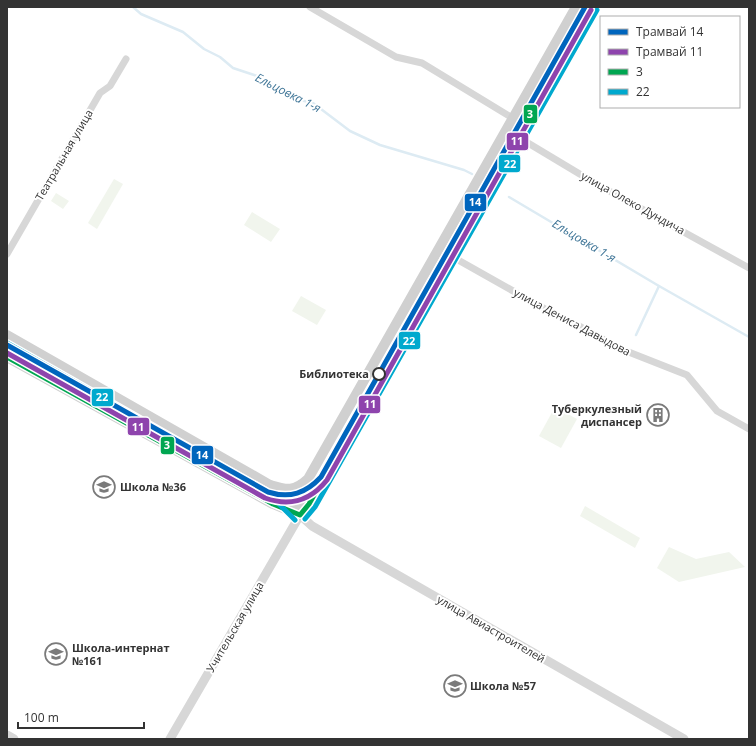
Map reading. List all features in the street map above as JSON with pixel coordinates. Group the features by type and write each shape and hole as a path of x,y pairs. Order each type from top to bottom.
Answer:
{"main road":[{"path":"300,515 298,494 302,485 308,479 576,7"},
{"name":"Учительская улица","path":"300,515 313,498 591,7"},
{"name":"улица Авиастроителей","path":"7,335 270,485 300,515"},
{"name":"улица Авиастроителей","path":"7,357 273,504 300,515"},
{"path":"270,485 287,490 302,485"}],"street":[{"path":"310,7 396,57 422,63 524,125"},
{"name":"Театральная улица","path":"7,254 100,92 110,86 126,59"},
{"name":"улица Олеко Дундича","path":"518,137 593,182 749,268"},
{"name":"улица Дениса Давыдова","path":"451,256 561,318 621,349 687,375 717,411 749,430"},
{"name":"Учительская улица","path":"170,739 300,515"},
{"name":"улица Авиастроителей","path":"300,515 312,526 684,739"},
{"path":"7,735 14,739"}],"shaded area":[{"path":"114,179 123,184 97,229 88,223"},
{"path":"56,193 69,201 63,209 51,201"},
{"path":"252,212 280,229 271,242 244,225"},
{"path":"301,296 326,310 317,325 292,311"},
{"path":"555,407 577,419 561,448 539,436"},
{"path":"585,506 640,538 635,548 580,516"},
{"path":"669,547 696,559 729,552 745,567 679,582 657,568"}],"waterway":[{"name":"Ельцовка 1-я","path":"133,7 141,14 183,32 204,49 220,57 233,68 257,76 300,100 313,103 350,131 380,145 464,170 472,174"},
{"name":"Ельцовка 1-я","path":"509,197 659,286 636,335"},
{"name":"Ельцовка 1-я","path":"659,286 749,337"}],"tram line":[{"name":"14","path":"7,345 268,492 290,495 303,491 321,477 585,7"},
{"name":"11","path":"7,353 265,498 274,501 291,502 314,493 327,480 591,10"}],"transit line":[{"name":"3","path":"7,357 273,504 300,515 309,504 591,7"},
{"name":"22","path":"305,519 315,507 597,10"},
{"name":"22","path":"7,343 266,491 295,520"}],"place":[{"name":"Библиотека","path":"379,374"},
{"name":"Туберкулезный диспансер","path":"658,415"},
{"name":"Школа №36","path":"104,487"},
{"name":"Школа-интернат №161","path":"56,654"},
{"name":"Школа №57","path":"455,686"}]}
